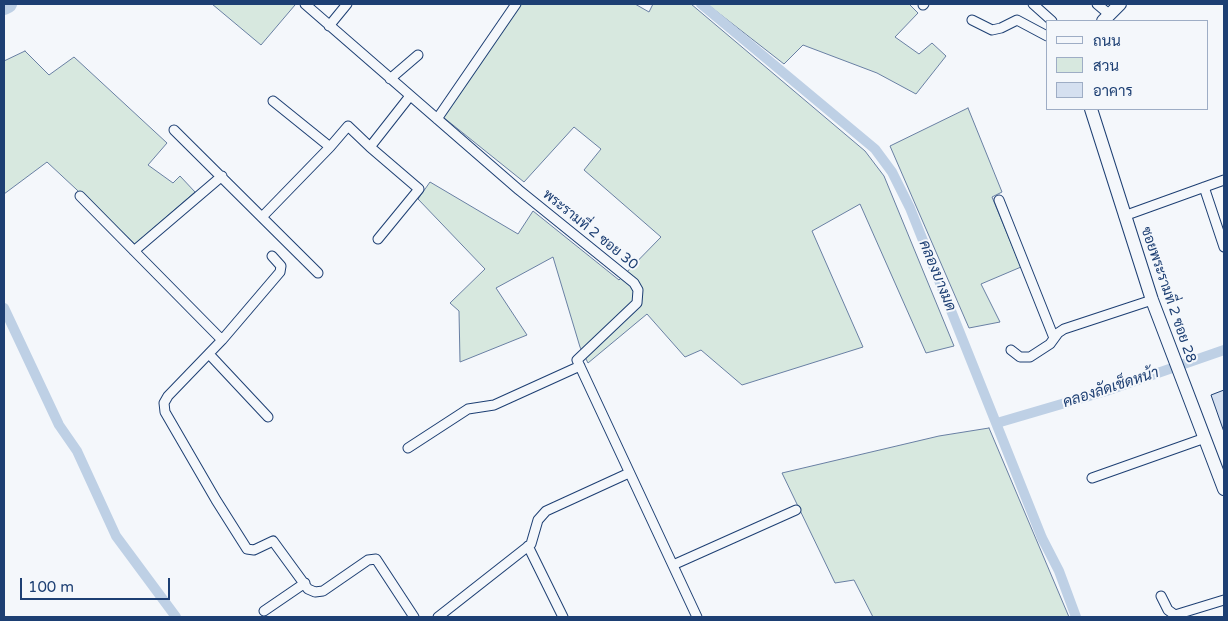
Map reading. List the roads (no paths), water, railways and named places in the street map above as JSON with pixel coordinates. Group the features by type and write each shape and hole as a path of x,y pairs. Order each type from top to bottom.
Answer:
{"street":[{"name":"พระรามที่ 2 ซอย 30","path":"305,4 328,26 519,190 634,283 638,290 637,303 577,360 580,366"},
{"path":"328,26 347,4"},
{"path":"437,119 516,4"},
{"path":"1033,4 1051,20"},
{"path":"1097,4 1106,18 1120,4"},
{"path":"972,20 992,30 1017,20 1046,35"},
{"path":"390,79 418,55"},
{"path":"370,147 410,96"},
{"path":"273,101 330,147"},
{"name":"ซอยพระรามที่ 2 ซอย 28","path":"1091,110 1152,300 1224,489"},
{"path":"263,216 348,126 419,189 378,239"},
{"path":"174,130 263,216 318,273"},
{"path":"134,251 222,176"},
{"path":"1124,216 1224,180"},
{"path":"1204,187 1224,247"},
{"path":"80,196 222,340"},
{"path":"999,200 1054,338"},
{"path":"272,256 280,266 280,272 222,340 168,396 164,403 166,412 216,500 247,549 254,550 273,541 305,584 315,592 323,591 368,560 376,559 414,617"},
{"path":"1011,350 1020,357 1030,357 1064,329 1152,300"},
{"path":"209,354 268,417"},
{"path":"408,448 468,409 494,405 580,366 697,617"},
{"path":"1092,478 1205,438"},
{"path":"438,617 528,546 535,538 541,515 546,511 629,473"},
{"path":"673,565 796,510"},
{"path":"528,546 563,617"},
{"path":"264,611 305,584"},
{"path":"1161,596 1168,610 1175,615 1224,600"}],"waterway":[{"path":"4,6 8,4"},
{"name":"คลองบางมด","path":"701,4 875,149 892,172 910,208 1042,538 1059,571 1076,617"},
{"path":"4,308 59,425 77,451 116,536 176,617"},
{"name":"คลองลัดเช็ดหน้า","path":"997,423 1106,391 1224,350"}]}
